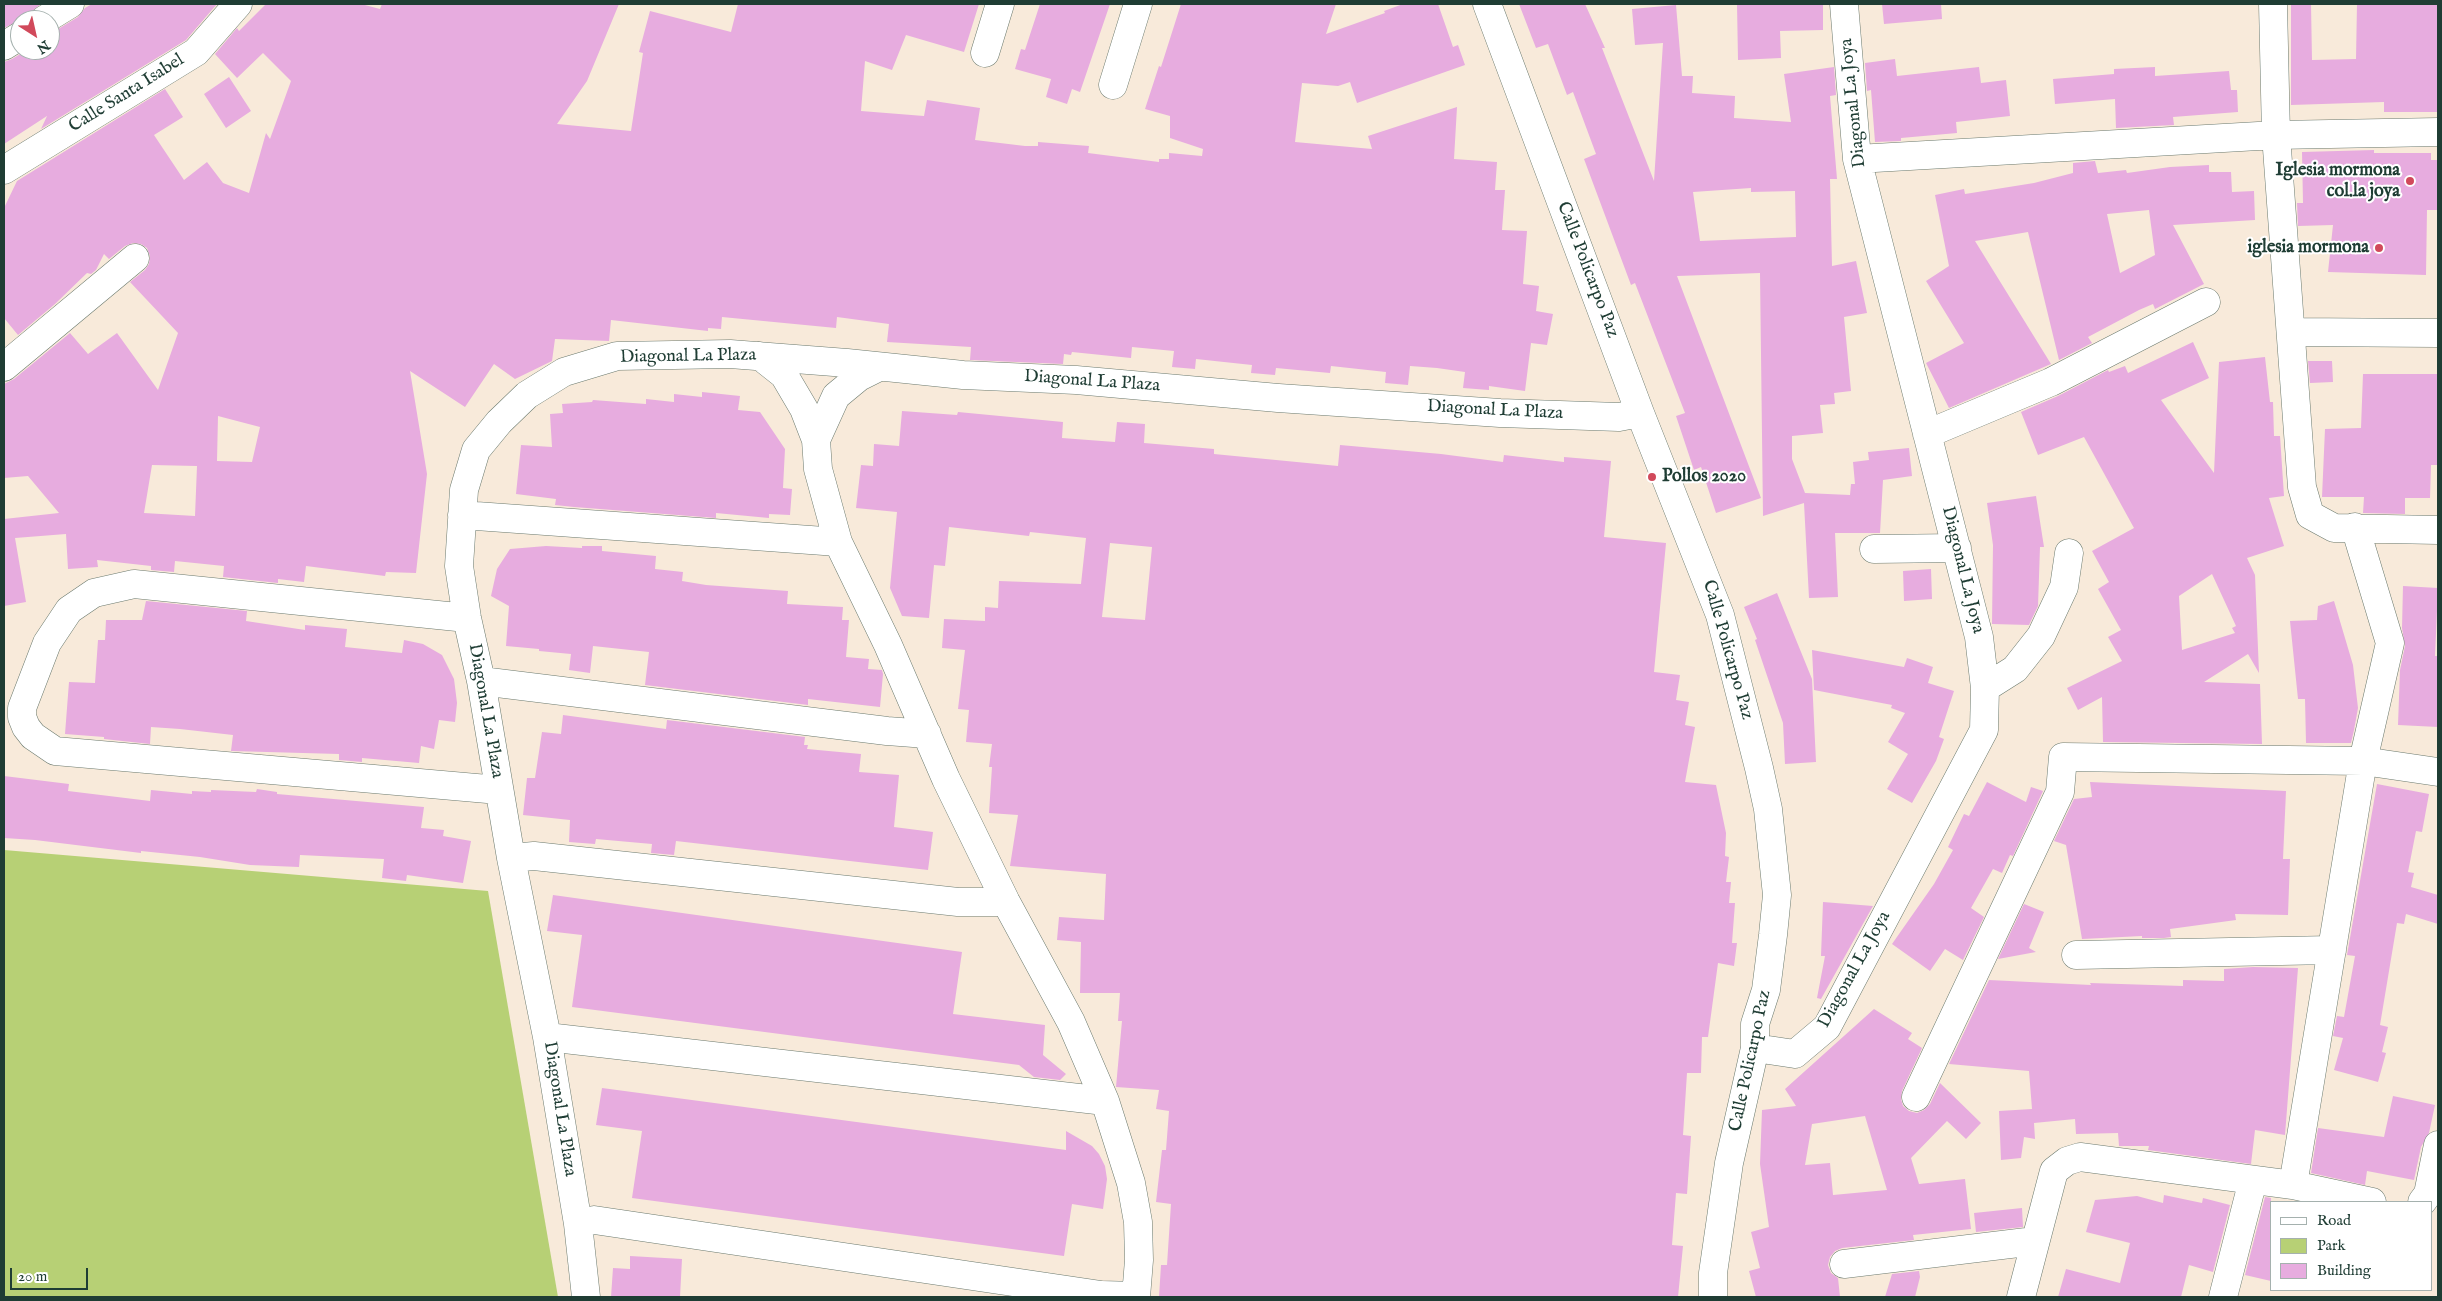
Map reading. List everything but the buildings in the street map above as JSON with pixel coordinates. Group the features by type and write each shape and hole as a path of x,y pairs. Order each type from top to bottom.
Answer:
{"street":[{"name":"Calle Santa Isabel","path":"4,170 196,52 238,4"},
{"path":"985,53 1000,4"},
{"path":"1113,84 1138,4"},
{"name":"Calle Policarpo Paz","path":"1487,4 1640,414 1720,615 1768,810 1777,895 1766,990 1755,1024 1755,1048 1729,1163 1713,1273 1713,1297"},
{"name":"Diagonal La Joya","path":"1755,1048 1795,1054 1827,1027 1984,730 1985,688 1979,636 1856,159 1844,4"},
{"path":"2273,4 2276,135 2302,487 2310,515 2334,528 2438,530"},
{"path":"1856,159 2276,135 2438,132"},
{"path":"4,367 135,258"},
{"path":"1927,434 2051,382 2206,302"},
{"path":"2292,332 2438,333"},
{"name":"Diagonal La Plaza","path":"586,1297 578,1224 547,1037 511,858 459,566 464,490 476,450 498,422 527,395 564,372 616,356 760,356 963,375 1076,380 1278,398 1500,413 1619,417 1640,414"},
{"path":"578,1224 594,1220 1101,1295 1136,1297 1139,1260 1138,1222 1131,1183 1105,1101 1071,1022 1006,902 946,779 838,542 818,469 816,440 804,409 784,376 760,356"},
{"path":"816,440 836,396 859,377 880,367"},
{"path":"462,515 838,542"},
{"path":"2293,1185 2363,761 2390,643 2355,527"},
{"path":"1874,550 1956,548"},
{"path":"1985,688 2015,669 2041,636 2064,587 2069,553"},
{"path":"467,618 134,584 94,593 69,610 47,643 22,708 22,716 26,727 33,736 55,751 499,790"},
{"path":"481,681 868,729 927,734"},
{"path":"1916,1097 2060,792 2063,757 2363,761 2438,772"},
{"path":"511,858 534,856 958,902 1006,902"},
{"path":"2076,955 2332,950"},
{"path":"547,1037 1105,1101"},
{"path":"2423,1201 2428,1194 2438,1145"},
{"path":"2021,1297 2054,1171 2067,1161 2080,1158 2293,1185 2367,1201"},
{"path":"2222,1297 2253,1180"},
{"path":"1844,1264 2035,1241"}],"green space":[{"path":"4,850 488,891 558,1297 4,1297"}],"place":[{"name":"Iglesia mormona col.la joya","path":"2410,181"},
{"name":"iglesia mormona","path":"2379,248"},
{"name":"Pollos 2020","path":"1652,477"}]}
